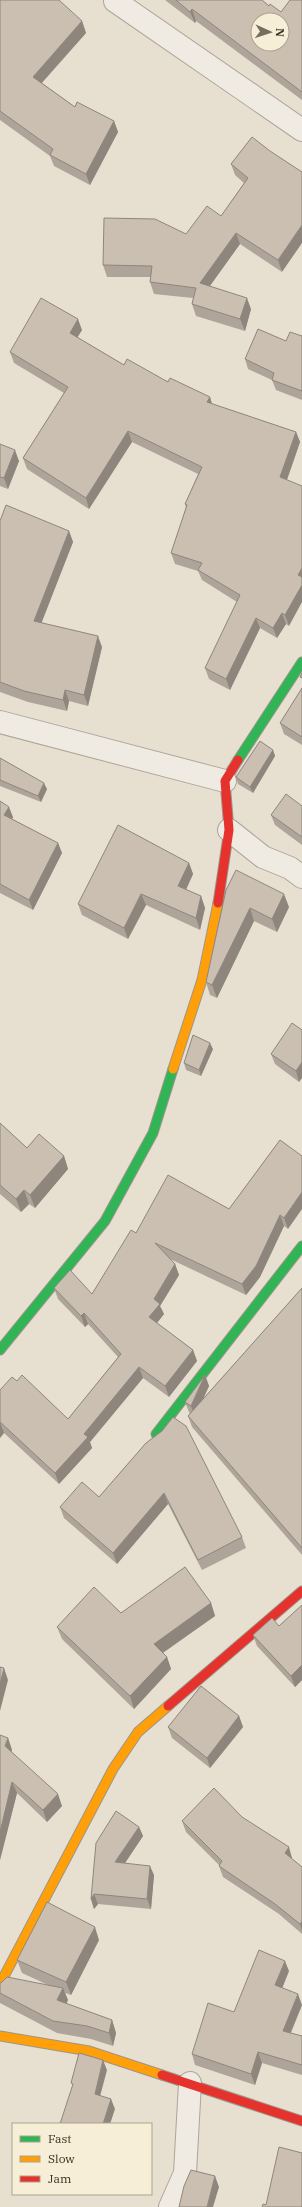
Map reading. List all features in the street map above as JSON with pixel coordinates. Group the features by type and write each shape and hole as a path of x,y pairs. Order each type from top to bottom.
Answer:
{"street":[{"path":"115,1 302,130"},
{"path":"0,1350 105,1221 153,1133 202,980 218,906 229,830 225,781 302,662"},
{"path":"0,722 225,781"},
{"path":"229,830 263,857 290,868 302,877"},
{"path":"156,1434 302,1246"},
{"path":"0,1984 113,1769 138,1732 302,1591"},
{"path":"0,2036 89,2052 190,2083 302,2121"},
{"path":"170,2207 185,2172 190,2083"}],"building":[{"path":"0,0 59,0 82,21 33,77 75,107 77,102 114,121 86,174 50,155 53,149 0,111"},
{"path":"176,0 262,0 269,6 270,4 281,12 290,0 302,0 302,92 192,9 190,12"},
{"path":"252,137 302,172 302,225 278,260 236,233 200,283 247,298 240,319 192,304 196,288 150,282 152,266 103,265 104,218 155,219 186,234 207,206 221,216 248,178 231,164"},
{"path":"41,298 78,319 70,333 124,365 127,359 168,382 170,378 210,397 207,402 296,432 280,477 302,486 302,568 298,575 302,577 302,585 285,615 282,613 273,628 256,618 226,679 205,668 240,595 198,570 202,563 171,553 187,505 185,504 202,467 128,431 86,498 23,458 68,387 10,352"},
{"path":"258,329 286,341 290,332 302,336 302,391 272,380 274,373 245,359"},
{"path":"0,444 15,450 4,478 0,477"},
{"path":"6,505 69,531 34,621 98,636 84,695 65,690 63,700 24,691 0,682 0,521"},
{"path":"302,688 302,737 280,723"},
{"path":"260,741 273,750 250,787 236,777"},
{"path":"0,758 44,783 38,796 0,780"},
{"path":"286,794 302,806 302,837 271,815"},
{"path":"0,801 9,807 4,815 58,843 29,900 0,884"},
{"path":"118,825 189,863 178,886 201,896 196,918 141,894 124,928 78,904"},
{"path":"236,870 284,894 272,919 250,908 212,985 206,982 226,890"},
{"path":"292,1023 302,1030 302,1062 296,1071 271,1054"},
{"path":"193,1035 210,1043 199,1070 184,1063"},
{"path":"0,1123 27,1148 39,1134 64,1156 30,1195 24,1190 16,1199 0,1185"},
{"path":"280,1140 302,1156 302,1192 284,1218 280,1215 256,1266 242,1284 155,1243 175,1264 154,1299 160,1304 149,1317 193,1350 165,1386 139,1367 84,1434 88,1437 55,1473 0,1422 0,1390 12,1377 17,1381 22,1375 68,1419 121,1354 84,1313 81,1316 54,1288 70,1270 92,1294 131,1230 136,1233 168,1175 229,1209"},
{"path":"302,1288 302,1548 188,1416"},
{"path":"205,1375 191,1406 185,1402"},
{"path":"173,1417 186,1426 242,1537 198,1560 164,1493 113,1553 60,1507 82,1482 99,1497 146,1443 162,1431"},
{"path":"185,1567 211,1603 154,1644 167,1657 130,1696 57,1627 94,1587 121,1613"},
{"path":"302,1605 302,1665 291,1676 253,1635 272,1618 279,1626"},
{"path":"0,1667 4,1668 0,1684"},
{"path":"201,1686 239,1716 207,1758 168,1727"},
{"path":"0,1735 8,1738 5,1746 58,1794 43,1810 12,1782 0,1832"},
{"path":"214,1788 242,1817 289,1847 285,1853 302,1867 302,1921 300,1924 275,1904 219,1866 222,1861 182,1821"},
{"path":"116,1811 139,1827 115,1862 150,1866 147,1899 94,1894 91,1899 96,1843"},
{"path":"47,1902 95,1927 66,1982 17,1960"},
{"path":"259,1950 285,1961 275,1985 298,1994 283,2031 302,2036 302,2065 258,2052 251,2074 192,2054 208,2003 234,2012"},
{"path":"7,1977 63,1988 57,2000 112,2020 109,2033 87,2026 53,2021 0,1993 0,1983"},
{"path":"79,2053 103,2060 95,2094 111,2099 103,2123 60,2123 73,2084 71,2083"},
{"path":"279,2147 302,2153 302,2207 262,2207 263,2204 266,2205"},
{"path":"191,2170 215,2176 207,2207 179,2207 184,2186"}],"traffic: fast":[{"path":"238,760 302,662"},
{"path":"0,1350 105,1221 153,1133 173,1069"},
{"path":"156,1434 302,1246"}],"traffic: slow":[{"path":"173,1069 202,980 218,903"},
{"path":"0,1984 113,1769 138,1732 168,1706"},
{"path":"0,2036 89,2051 162,2075"}],"traffic: jam":[{"path":"218,903 229,830 225,781 238,760"},
{"path":"168,1706 302,1591"},
{"path":"162,2075 302,2121"}]}
